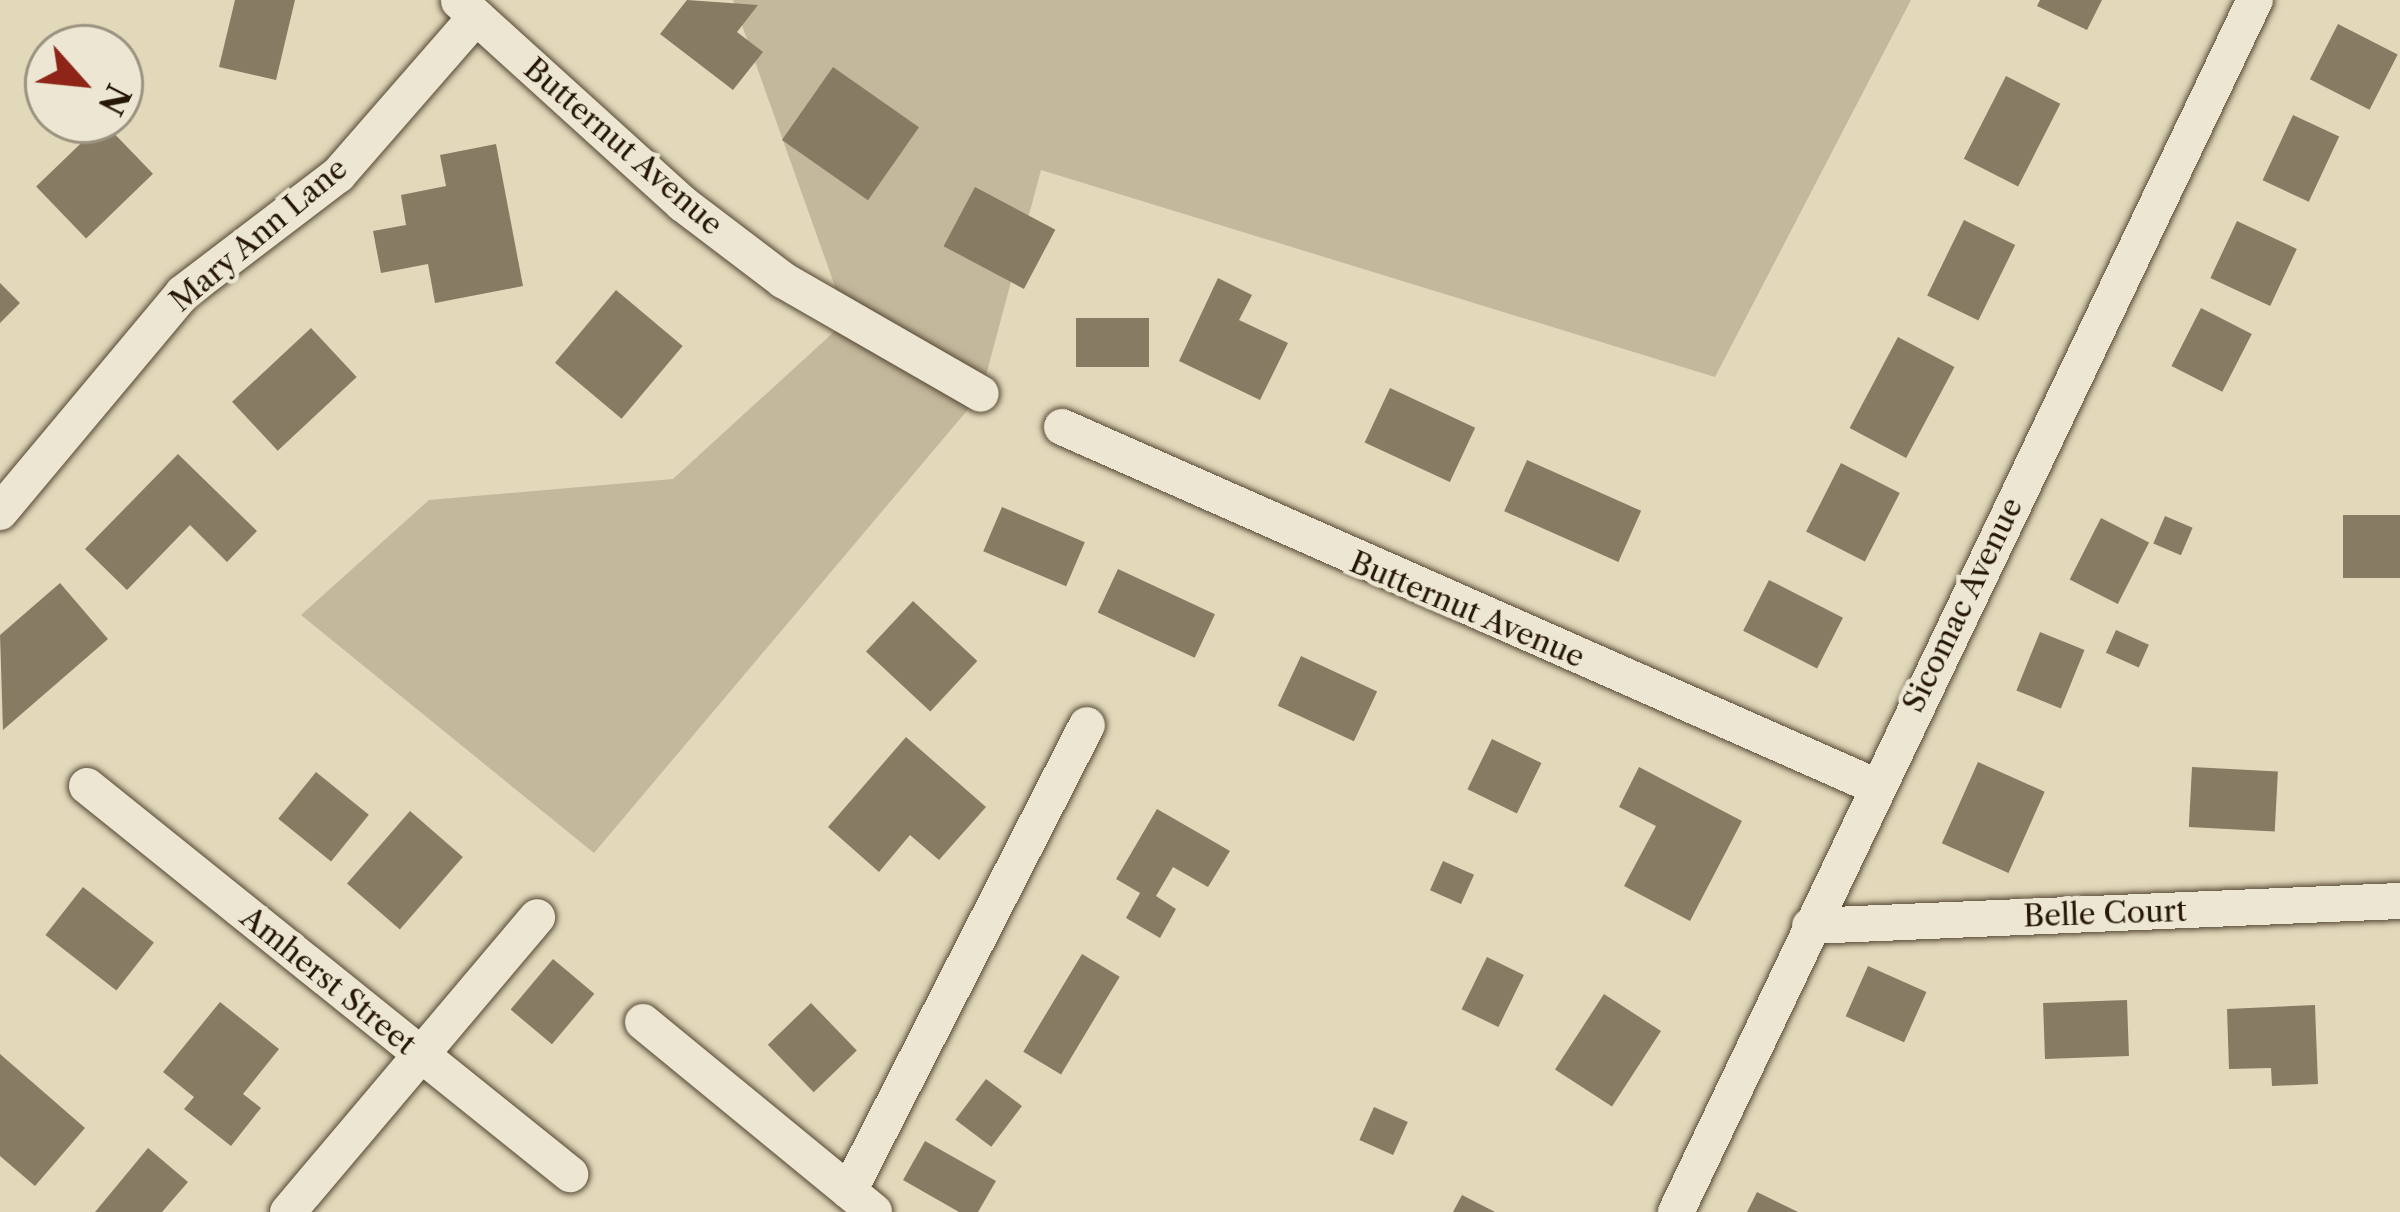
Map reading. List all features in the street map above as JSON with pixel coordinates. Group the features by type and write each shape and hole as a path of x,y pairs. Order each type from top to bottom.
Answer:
{"street":[{"name":"Sicomac Avenue","path":"1676,1212 1875,786 2255,0"},
{"name":"Butternut Avenue","path":"467,8 683,204 783,280 981,394"},
{"name":"Mary Ann Lane","path":"0,512 182,293 338,175 467,8"},
{"name":"Butternut Avenue","path":"1062,428 1875,786"},
{"path":"643,1022 862,1201 1087,724"},
{"name":"Amherst Street","path":"87,786 570,1174"},
{"name":"Belle Court","path":"1810,926 2400,902"},
{"path":"288,1212 417,1052 537,917"}],"shaded area":[{"path":"733,0 1911,0 1715,377 1041,170 981,394 594,853 301,615 429,500 673,479 847,320"}],"building":[{"path":"235,0 295,0 276,80 219,67"},
{"path":"687,0 758,5 737,32 763,52 733,90 660,34"},
{"path":"2040,0 2102,0 2087,30 2037,6"},
{"path":"2338,24 2398,54 2370,110 2310,79"},
{"path":"833,67 919,127 868,200 782,140"},
{"path":"2006,76 2060,104 2018,187 1964,159"},
{"path":"2293,115 2339,137 2309,202 2263,180"},
{"path":"80,144 124,144 153,174 86,238 36,187"},
{"path":"496,144 523,286 435,303 428,264 381,273 373,231 406,225 401,195 446,186 440,155"},
{"path":"975,187 1055,230 1024,289 944,246"},
{"path":"1964,220 2015,245 1978,320 1927,295"},
{"path":"2237,221 2297,249 2270,306 2210,278"},
{"path":"1218,278 1252,295 1239,320 1288,343 1260,400 1179,361"},
{"path":"0,283 20,303 0,323"},
{"path":"616,290 683,346 622,419 555,363"},
{"path":"2201,308 2252,334 2222,392 2171,366"},
{"path":"1076,318 1149,318 1149,367 1076,367"},
{"path":"311,328 357,377 278,451 232,402"},
{"path":"1898,337 1955,367 1906,458 1850,428"},
{"path":"1390,388 1475,428 1450,482 1365,442"},
{"path":"178,454 257,531 227,562 190,525 127,590 85,549"},
{"path":"1527,460 1641,511 1618,562 1504,511"},
{"path":"1841,463 1900,493 1865,562 1806,532"},
{"path":"1002,507 1085,542 1066,586 983,551"},
{"path":"2343,515 2400,515 2400,578 2343,578"},
{"path":"2165,516 2193,528 2181,555 2153,544"},
{"path":"2101,518 2149,543 2118,604 2070,579"},
{"path":"1118,569 1215,614 1195,658 1098,613"},
{"path":"1769,580 1843,618 1817,668 1743,631"},
{"path":"60,583 108,639 3,730 0,635"},
{"path":"913,601 977,661 930,711 866,651"},
{"path":"2116,630 2149,645 2139,667 2106,653"},
{"path":"2040,632 2085,650 2061,708 2016,690"},
{"path":"1301,656 1377,691 1354,741 1278,706"},
{"path":"906,737 986,807 939,860 910,835 879,872 828,827"},
{"path":"1492,739 1541,763 1517,813 1467,789"},
{"path":"1978,762 2045,792 2008,873 1942,843"},
{"path":"1639,767 1742,821 1690,921 1624,886 1656,826 1619,807"},
{"path":"2192,767 2278,772 2275,831 2189,827"},
{"path":"316,772 369,815 331,861 278,819"},
{"path":"1157,809 1230,851 1208,887 1173,867 1156,896 1176,909 1160,938 1126,918 1140,893 1116,879"},
{"path":"410,811 463,857 400,929 347,883"},
{"path":"1443,861 1474,875 1461,904 1430,890"},
{"path":"83,887 154,942 116,990 45,935"},
{"path":"1082,954 1120,977 1061,1074 1023,1052"},
{"path":"1487,957 1524,975 1498,1027 1462,1009"},
{"path":"553,959 594,994 552,1044 511,1010"},
{"path":"1868,966 1926,992 1904,1042 1846,1016"},
{"path":"1604,994 1661,1031 1612,1107 1555,1069"},
{"path":"2127,1000 2129,1056 2045,1059 2043,1003"},
{"path":"220,1002 279,1049 243,1094 261,1108 231,1146 184,1109 194,1097 163,1072"},
{"path":"811,1003 857,1050 814,1092 768,1045"},
{"path":"2315,1005 2318,1084 2272,1086 2271,1068 2229,1069 2227,1009"},
{"path":"0,1054 85,1128 35,1186 0,1156"},
{"path":"986,1079 1022,1106 991,1147 955,1120"},
{"path":"1374,1107 1408,1122 1393,1155 1359,1140"},
{"path":"925,1141 996,1181 978,1212 959,1212 903,1180"},
{"path":"148,1148 188,1182 162,1212 95,1212"},
{"path":"1757,1192 1798,1212 1747,1212"},
{"path":"1462,1195 1495,1212 1453,1212"}]}
